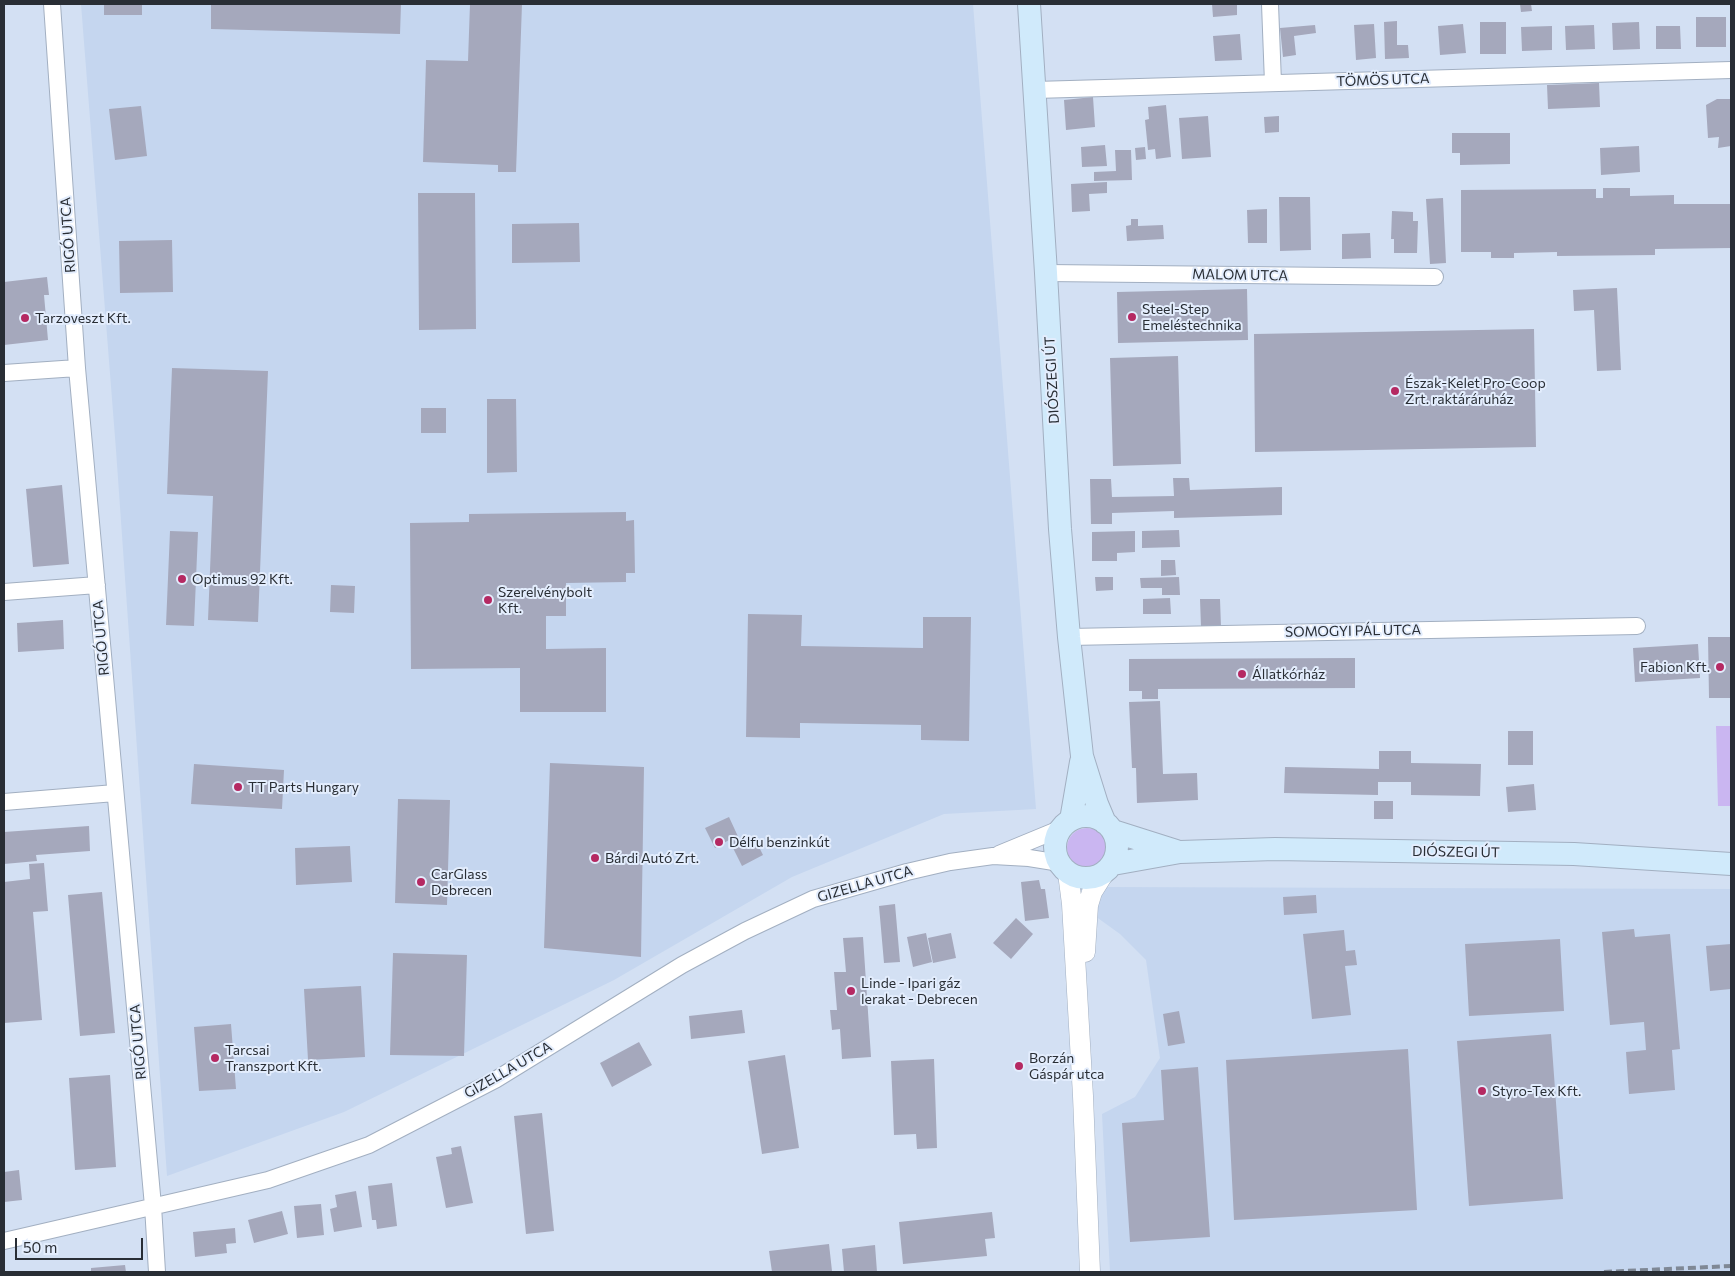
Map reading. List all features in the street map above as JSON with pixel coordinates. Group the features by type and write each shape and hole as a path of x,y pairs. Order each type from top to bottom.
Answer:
{"main road":[{"name":"DIÓSZEGI ÚT","path":"1029,4 1060,529 1082,756 1097,804 1109,827 1180,852"},
{"name":"DIÓSZEGI ÚT","path":"1067,824 1082,756"},
{"path":"1083,817 1095,818 1109,827 1117,842 1117,853 1108,868 1092,878 1080,878 1064,868 1056,851 1057,839 1067,824 1083,817"},
{"name":"DIÓSZEGI ÚT","path":"1108,868 1180,852 1275,849 1564,854 1731,864"}],"street":[{"name":"RIGÓ UTCA","path":"52,4 77,368 153,1206 157,1272"},
{"path":"1270,4 1273,83"},
{"name":"TÖMÖS UTCA","path":"1035,90 1731,70"},
{"name":"MALOM UTCA","path":"1046,273 1435,277"},
{"path":"4,373 77,368"},
{"path":"4,592 96,585"},
{"name":"SOMOGYI PÁL UTCA","path":"1069,637 1637,626"},
{"path":"4,802 115,793"},
{"name":"GIZELLA UTCA","path":"993,856 1067,824"},
{"name":"GIZELLA UTCA","path":"4,1240 268,1180 369,1145 495,1080 682,965 745,931 813,899 907,872 950,862 993,856 1029,858 1064,868"},
{"path":"1064,868 1072,904 1090,1272"},
{"path":"1080,1059 1088,904 1092,892 1108,868"}],"shaded area":[{"path":"81,4 973,4 1036,809 944,814 792,877 614,980 344,1112 167,1176 116,450"},
{"path":"1716,726 1731,726 1731,806 1718,806"},
{"path":"1091,828 1098,831 1104,837 1107,848 1106,856 1098,865 1091,868 1083,868 1076,865 1068,856 1067,844 1070,837 1079,829"},
{"path":"1104,887 1731,889 1731,1272 1110,1272 1102,1114 1135,1097 1160,1058 1146,960 1120,934 1095,916"}],"building":[{"path":"104,4 142,4 142,15 104,15"},
{"path":"211,4 401,4 400,34 211,29"},
{"path":"470,4 522,4 516,172 498,172 498,165 423,162 426,60 468,61"},
{"path":"1212,4 1237,4 1237,15 1213,17"},
{"path":"1520,4 1531,4 1532,11 1521,12"},
{"path":"1696,17 1726,17 1726,47 1696,47"},
{"path":"1397,21 1397,45 1408,45 1409,58 1385,59 1384,22"},
{"path":"1480,22 1506,22 1506,54 1480,54"},
{"path":"1639,22 1640,49 1613,50 1612,23"},
{"path":"1374,24 1376,58 1356,60 1354,25"},
{"path":"1463,24 1466,53 1440,55 1438,26"},
{"path":"1315,25 1316,33 1294,36 1296,55 1283,57 1280,28"},
{"path":"1594,25 1595,49 1566,50 1565,26"},
{"path":"1552,26 1552,50 1522,51 1521,27"},
{"path":"1656,26 1680,26 1681,49 1656,49"},
{"path":"1240,34 1242,60 1215,61 1213,36"},
{"path":"1599,83 1600,107 1548,109 1547,85"},
{"path":"1093,97 1095,127 1066,130 1064,100"},
{"path":"1717,99 1731,99 1731,146 1718,148 1719,137 1708,138 1706,105"},
{"path":"1166,105 1171,157 1156,159 1155,149 1148,150 1145,120 1149,119 1148,107"},
{"path":"141,106 147,156 115,160 109,109"},
{"path":"1208,116 1211,157 1182,159 1179,118"},
{"path":"1279,116 1279,132 1265,133 1264,117"},
{"path":"1452,133 1510,133 1510,164 1460,165 1460,153 1452,153"},
{"path":"1105,145 1107,166 1082,167 1081,147"},
{"path":"1639,146 1640,172 1601,175 1600,148"},
{"path":"1145,147 1146,159 1136,160 1135,148"},
{"path":"1115,150 1131,150 1132,180 1094,181 1094,172 1116,171"},
{"path":"1107,182 1107,193 1089,194 1090,211 1072,212 1071,184"},
{"path":"1603,188 1630,188 1630,196 1674,195 1674,204 1731,204 1731,248 1655,249 1655,255 1557,256 1557,252 1514,253 1514,258 1491,258 1491,252 1461,252 1461,190 1596,189 1596,198 1603,198"},
{"path":"418,193 475,193 476,329 419,330"},
{"path":"1279,197 1310,197 1311,250 1280,251"},
{"path":"1443,198 1446,263 1430,264 1426,199"},
{"path":"1267,209 1267,243 1248,243 1247,210"},
{"path":"1392,211 1413,212 1413,221 1418,221 1417,253 1394,253 1394,239 1391,239"},
{"path":"1131,219 1138,219 1138,226 1163,225 1164,239 1127,241 1126,226 1131,225"},
{"path":"579,223 580,262 512,263 512,224"},
{"path":"1370,233 1371,258 1342,259 1342,234"},
{"path":"172,240 173,292 120,293 119,241"},
{"name":"Tarzoveszt Kft.","path":"47,277 49,295 44,295 48,340 4,345 4,282"},
{"path":"1617,288 1621,370 1597,371 1594,310 1574,311 1573,290"},
{"path":"1247,289 1248,340 1118,343 1117,292"},
{"name":"Észak-Kelet Pro-Coop Zrt. raktáráruház","path":"1534,329 1536,447 1255,452 1254,334"},
{"path":"1178,356 1181,464 1113,466 1110,358"},
{"path":"172,368 268,371 258,622 208,620 213,496 167,494"},
{"path":"487,399 516,399 517,472 487,473"},
{"path":"421,408 446,408 446,433 421,433"},
{"path":"1173,478 1189,478 1190,490 1282,487 1282,515 1174,518 1174,511 1112,513 1112,524 1091,524 1090,479 1111,479 1112,497 1174,496"},
{"path":"62,485 69,564 33,567 26,489"},
{"name":"Szerelvénybolt Kft.","path":"626,512 626,521 634,520 635,573 626,573 626,582 566,583 566,616 546,616 546,649 606,648 606,712 520,712 520,668 411,669 410,523 469,522 469,514"},
{"path":"1179,530 1180,547 1142,548 1142,531"},
{"name":"Optimus 92 Kft.","path":"170,531 198,532 194,626 166,625"},
{"path":"1135,531 1135,552 1117,553 1117,561 1092,561 1092,532"},
{"path":"1161,560 1175,560 1176,575 1161,576"},
{"path":"1095,577 1113,577 1113,590 1096,591"},
{"path":"1179,577 1180,595 1162,595 1162,588 1141,588 1140,578"},
{"path":"331,585 355,586 354,613 330,612"},
{"path":"1170,598 1171,614 1143,614 1143,599"},
{"path":"1200,599 1220,599 1221,627 1201,627"},
{"path":"748,614 802,615 801,646 923,648 923,617 971,617 969,741 921,740 921,725 800,723 800,738 746,737"},
{"path":"63,620 64,649 18,652 17,623"},
{"name":"Fabion Kft.","path":"1708,637 1731,637 1731,698 1709,698"},
{"path":"1698,644 1700,678 1635,682 1633,648"},
{"name":"Állatkórház","path":"1355,658 1355,688 1158,689 1158,699 1142,699 1142,691 1129,691 1129,659"},
{"path":"1160,701 1163,774 1197,773 1198,800 1137,803 1136,768 1132,768 1129,702"},
{"path":"1508,731 1533,731 1533,765 1508,765"},
{"path":"1379,751 1411,751 1411,763 1481,764 1480,796 1411,795 1411,782 1378,782 1378,795 1284,793 1285,767 1379,769"},
{"name":"Bárdi Autó Zrt.","path":"550,763 644,767 641,957 544,948"},
{"name":"TT Parts Hungary","path":"194,764 284,770 282,809 191,804"},
{"path":"1534,784 1536,810 1508,812 1506,787"},
{"path":"398,799 450,800 447,905 395,903"},
{"path":"1374,801 1393,801 1393,819 1374,819"},
{"name":"Délfu benzinkút","path":"729,817 741,843 754,837 763,855 742,866 729,840 715,848 705,828"},
{"path":"89,826 90,851 36,855 37,861 4,864 4,832"},
{"path":"350,846 352,882 296,885 295,848"},
{"path":"44,863 48,911 33,912 42,1020 4,1023 4,882 30,879 29,864"},
{"path":"1039,880 1041,889 1045,889 1049,918 1025,921 1021,882"},
{"path":"102,892 115,1033 80,1036 68,895"},
{"path":"1316,895 1317,913 1284,915 1283,897"},
{"path":"895,904 900,962 884,963 879,906"},
{"path":"1016,918 1033,934 1011,959 993,943"},
{"path":"1634,929 1635,937 1670,934 1680,1049 1672,1050 1675,1090 1629,1094 1626,1052 1646,1050 1644,1022 1610,1025 1602,932"},
{"path":"1344,930 1346,951 1355,950 1357,965 1345,966 1351,1015 1312,1019 1303,934"},
{"path":"926,933 932,962 913,967 907,937"},
{"path":"951,933 956,958 933,963 928,938"},
{"name":"Linde - Ipari gáz lerakat - Debrecen","path":"863,937 871,1057 842,1059 840,1029 832,1030 830,1010 837,1010 834,972 846,972 843,938"},
{"path":"1560,939 1564,1011 1469,1016 1465,944"},
{"path":"1731,944 1731,989 1710,991 1706,946"},
{"path":"393,953 467,955 464,1056 390,1055"},
{"path":"361,986 365,1057 308,1060 304,989"},
{"path":"742,1010 745,1033 691,1039 689,1016"},
{"path":"1179,1011 1185,1043 1168,1046 1163,1014"},
{"name":"Tarcsai Transzport Kft.","path":"231,1024 236,1089 199,1091 194,1027"},
{"path":"1551,1034 1563,1199 1469,1206 1457,1041"},
{"path":"639,1042 652,1065 612,1087 600,1063"},
{"path":"1408,1049 1417,1210 1234,1220 1226,1060"},
{"path":"785,1055 799,1148 762,1154 748,1061"},
{"path":"934,1059 937,1148 917,1149 916,1134 894,1135 891,1061"},
{"path":"1198,1067 1210,1237 1130,1242 1122,1123 1164,1120 1161,1070"},
{"path":"110,1075 116,1167 75,1170 69,1078"},
{"path":"542,1113 554,1231 526,1234 514,1116"},
{"path":"461,1146 473,1203 446,1208 436,1157 452,1154 451,1148"},
{"path":"19,1170 22,1200 4,1202 4,1172"},
{"path":"392,1183 397,1226 377,1229 376,1220 372,1220 368,1186"},
{"path":"356,1191 362,1227 334,1232 330,1209 337,1207 335,1195"},
{"path":"321,1204 324,1235 297,1238 294,1206"},
{"path":"282,1211 288,1234 254,1243 248,1220"},
{"path":"992,1212 995,1238 985,1239 987,1256 903,1264 899,1222"},
{"path":"235,1228 236,1243 226,1244 227,1253 195,1257 193,1232"},
{"path":"829,1244 832,1271 772,1272 769,1251"},
{"path":"875,1245 877,1272 844,1272 842,1249"},
{"path":"125,1265 126,1272 91,1272 91,1268"}],"railway":[{"path":"1604,1272 1731,1266"}],"place":[{"name":"Steel-Step Emeléstechnika","path":"1132,317"},
{"name":"Tarzoveszt Kft.","path":"25,318"},
{"name":"Észak-Kelet Pro-Coop Zrt. raktáráruház","path":"1395,391"},
{"name":"Optimus 92 Kft.","path":"182,579"},
{"name":"Szerelvénybolt Kft.","path":"488,600"},
{"name":"Fabion Kft.","path":"1720,667"},
{"name":"Állatkórház","path":"1242,674"},
{"name":"TT Parts Hungary","path":"238,787"},
{"name":"Délfu benzinkút","path":"719,842"},
{"name":"Bárdi Autó Zrt.","path":"595,858"},
{"name":"CarGlass Debrecen","path":"421,882"},
{"name":"Linde - Ipari gáz lerakat - Debrecen","path":"851,991"},
{"name":"Tarcsai Transzport Kft.","path":"215,1058"},
{"name":"Borzán Gáspár utca","path":"1019,1066"},
{"name":"Styro-Tex Kft.","path":"1482,1091"}]}
